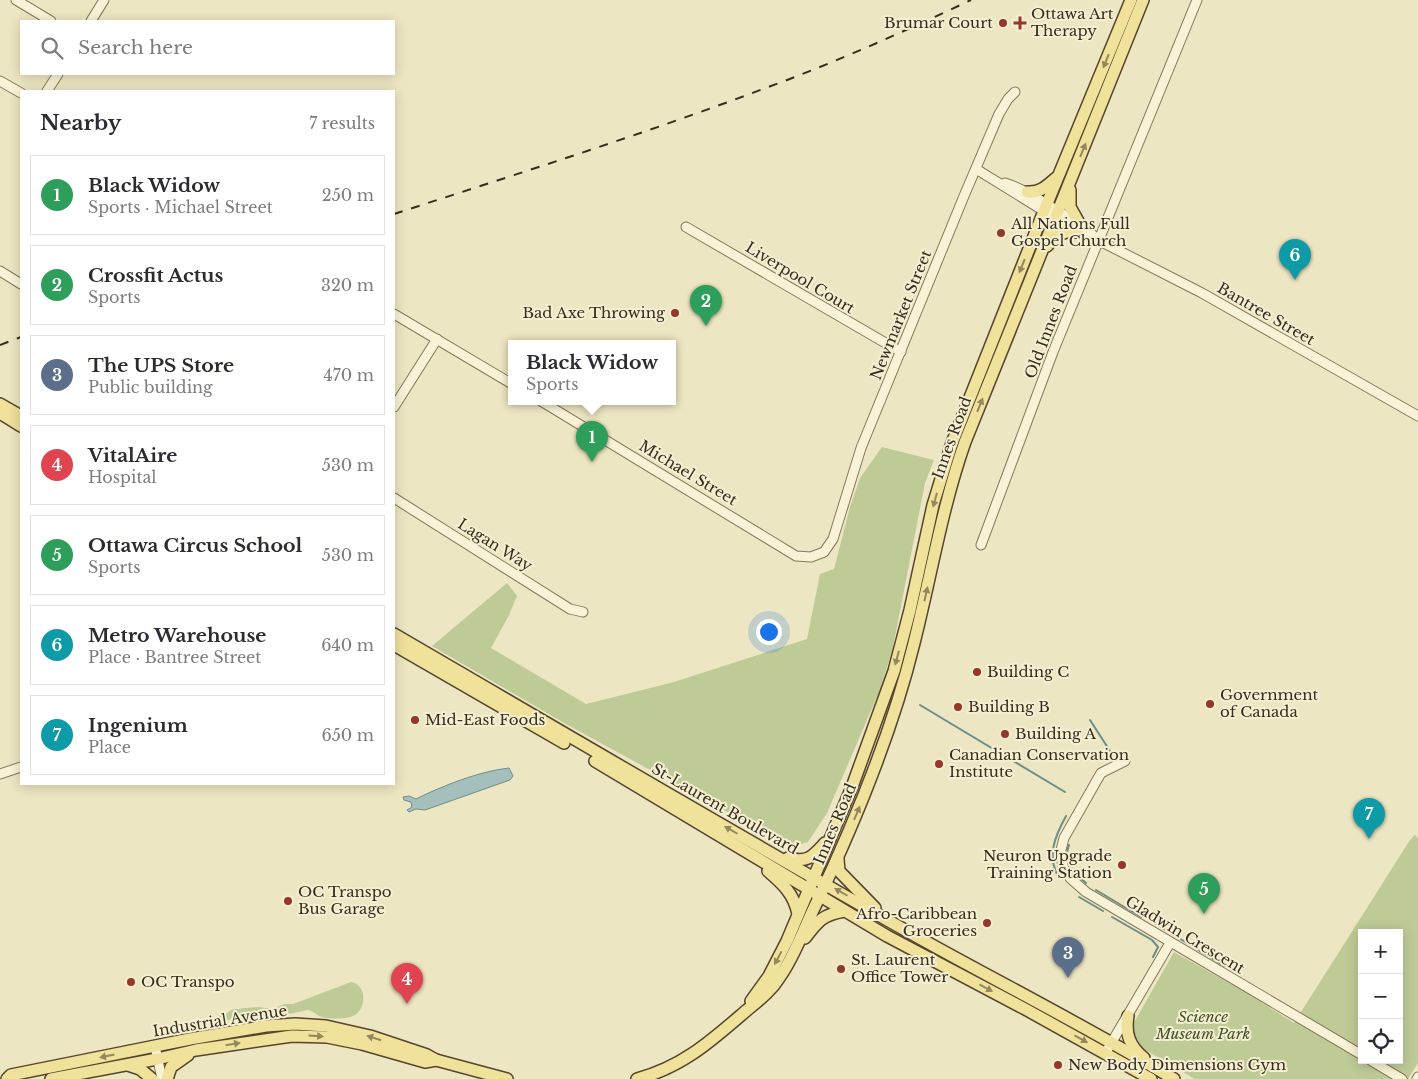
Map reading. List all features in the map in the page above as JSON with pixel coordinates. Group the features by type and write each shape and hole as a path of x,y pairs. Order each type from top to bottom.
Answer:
{"main road":[{"name":"Innes Road","path":"820,896 866,793 906,671 918,630 947,499 959,460 1057,215 1065,177 1131,0"},
{"name":"Innes Road","path":"808,889 833,834 890,684 906,628 929,522 949,452 1045,208 1065,177 1143,0"},
{"path":"1027,192 1034,193 1065,177 1072,212 1079,228 1058,235 1041,253"},
{"path":"0,404 20,415"},
{"path":"0,413 20,425"},
{"name":"St-Laurent Boulevard","path":"395,635 538,723"},
{"name":"St-Laurent Boulevard","path":"395,645 888,919 1109,1048 1151,1079"},
{"name":"St-Laurent Boulevard","path":"593,755 744,851 897,942 1019,1005 1161,1071 1174,1079"},
{"path":"773,854 798,861 807,859 817,853 833,834"},
{"path":"744,851 778,879 794,898 798,914"},
{"path":"838,857 838,868 845,878 888,919"},
{"path":"745,1012 776,963 808,889"},
{"path":"637,1079 662,1071 699,1050 722,1033 770,990 792,956 820,896"},
{"path":"792,956 821,918 844,911"},
{"path":"1128,1016 1126,1028 1130,1042 1139,1054 1161,1071"},
{"name":"Industrial Avenue","path":"7,1079 12,1075 155,1046 266,1026 295,1024 326,1026 370,1036 428,1055 436,1060 507,1079"},
{"name":"Industrial Avenue","path":"51,1079 196,1050 292,1036 313,1036 362,1044 425,1062 436,1060"},
{"path":"167,1079 171,1067 196,1050"},
{"path":"126,1065 140,1069 152,1079"}],"street":[{"path":"16,0 49,20"},
{"path":"92,20 104,0"},
{"name":"Old Innes Road","path":"981,545 1053,352 1197,0"},
{"path":"49,90 57,75"},
{"path":"0,80 20,92"},
{"name":"Newmarket Street","path":"824,552 833,539 861,448 976,169 999,114 1015,92"},
{"name":"Bantree Street","path":"976,169 1098,240 1202,293 1418,416"},
{"name":"Bantree Street","path":"997,181 1027,192 1045,208"},
{"name":"Liverpool Court","path":"686,226 901,352"},
{"path":"0,271 20,283"},
{"path":"395,315 508,382"},
{"path":"395,405 437,339"},
{"name":"Michael Street","path":"548,405 796,556 811,557 824,552"},
{"name":"Lagan Way","path":"395,499 570,609 583,612"},
{"name":"Gladwin Crescent","path":"1125,761 1101,773 1064,838 1060,854 1064,869 1070,878 1080,888 1170,943 1358,1053"},
{"path":"0,774 20,767"},
{"path":"1109,1048 1170,943"},
{"path":"155,1046 162,1079"},
{"path":"1377,1064 1402,1079"}],"green space":[{"path":"882,447 934,460 925,483 892,652 879,692 827,813 808,842 795,846 784,843 564,723 432,646 507,583 517,596 491,648 586,704 674,682 807,639 820,574 834,569 850,507 860,478"},
{"name":"Science Museum Park","path":"1415,835 1418,838 1418,1063 1408,1079 1195,1079 1137,1045 1132,1038 1132,1026 1174,952 1247,993 1294,1023"},
{"path":"351,982 361,988 363,1000 359,1011 350,1017 325,1018 308,1010 266,1016 251,1014 221,1022 217,1018 219,1015 226,1014 231,1010 259,1007 273,1009 284,1004 293,1004"}],"water":[{"path":"509,768 513,776 510,780 425,810 416,809 409,812 407,810 412,807 411,802 404,800 403,797 409,796 416,799 461,780 486,772"}],"waterway":[{"path":"920,705 1065,792"},
{"path":"1090,720 1110,751"},
{"path":"1059,878 1055,870 1053,854 1058,831 1066,816"},
{"path":"1069,845 1067,857 1070,867 1086,883"},
{"path":"1096,890 1141,917"},
{"path":"1079,897 1103,911"},
{"path":"1112,917 1152,940 1158,947 1153,957"},
{"path":"1153,922 1224,966"}],"railway":[{"path":"395,214 625,138 763,89 868,47 971,0"},
{"path":"0,345 20,337"}],"place":[{"name":"Brumar Court","path":"1003,23"},
{"name":"Ottawa Art Therapy","path":"1020,23"},
{"name":"All Nations Full Gospel Church","path":"1001,233"},
{"name":"Metro Warehouse","path":"1295,280"},
{"name":"Bad Axe Throwing","path":"675,313"},
{"name":"Crossfit Actus","path":"706,326"},
{"name":"Black Widow","path":"592,462"},
{"name":"Building C","path":"977,672"},
{"name":"Government of Canada","path":"1210,704"},
{"name":"Building B","path":"958,707"},
{"name":"Mid-East Foods","path":"415,720"},
{"name":"Building A","path":"1005,734"},
{"name":"Canadian Conservation Institute","path":"939,764"},
{"name":"Ingenium","path":"1369,839"},
{"name":"Neuron Upgrade Training Station","path":"1122,865"},
{"name":"OC Transpo Bus Garage","path":"288,901"},
{"name":"Ottawa Circus School","path":"1204,914"},
{"name":"Afro-Caribbean Groceries","path":"987,923"},
{"name":"St. Laurent Office Tower","path":"841,969"},
{"name":"The UPS Store","path":"1068,978"},
{"name":"OC Transpo","path":"131,982"},
{"name":"VitalAire","path":"407,1004"},
{"name":"New Body Dimensions Gym","path":"1058,1065"}]}
